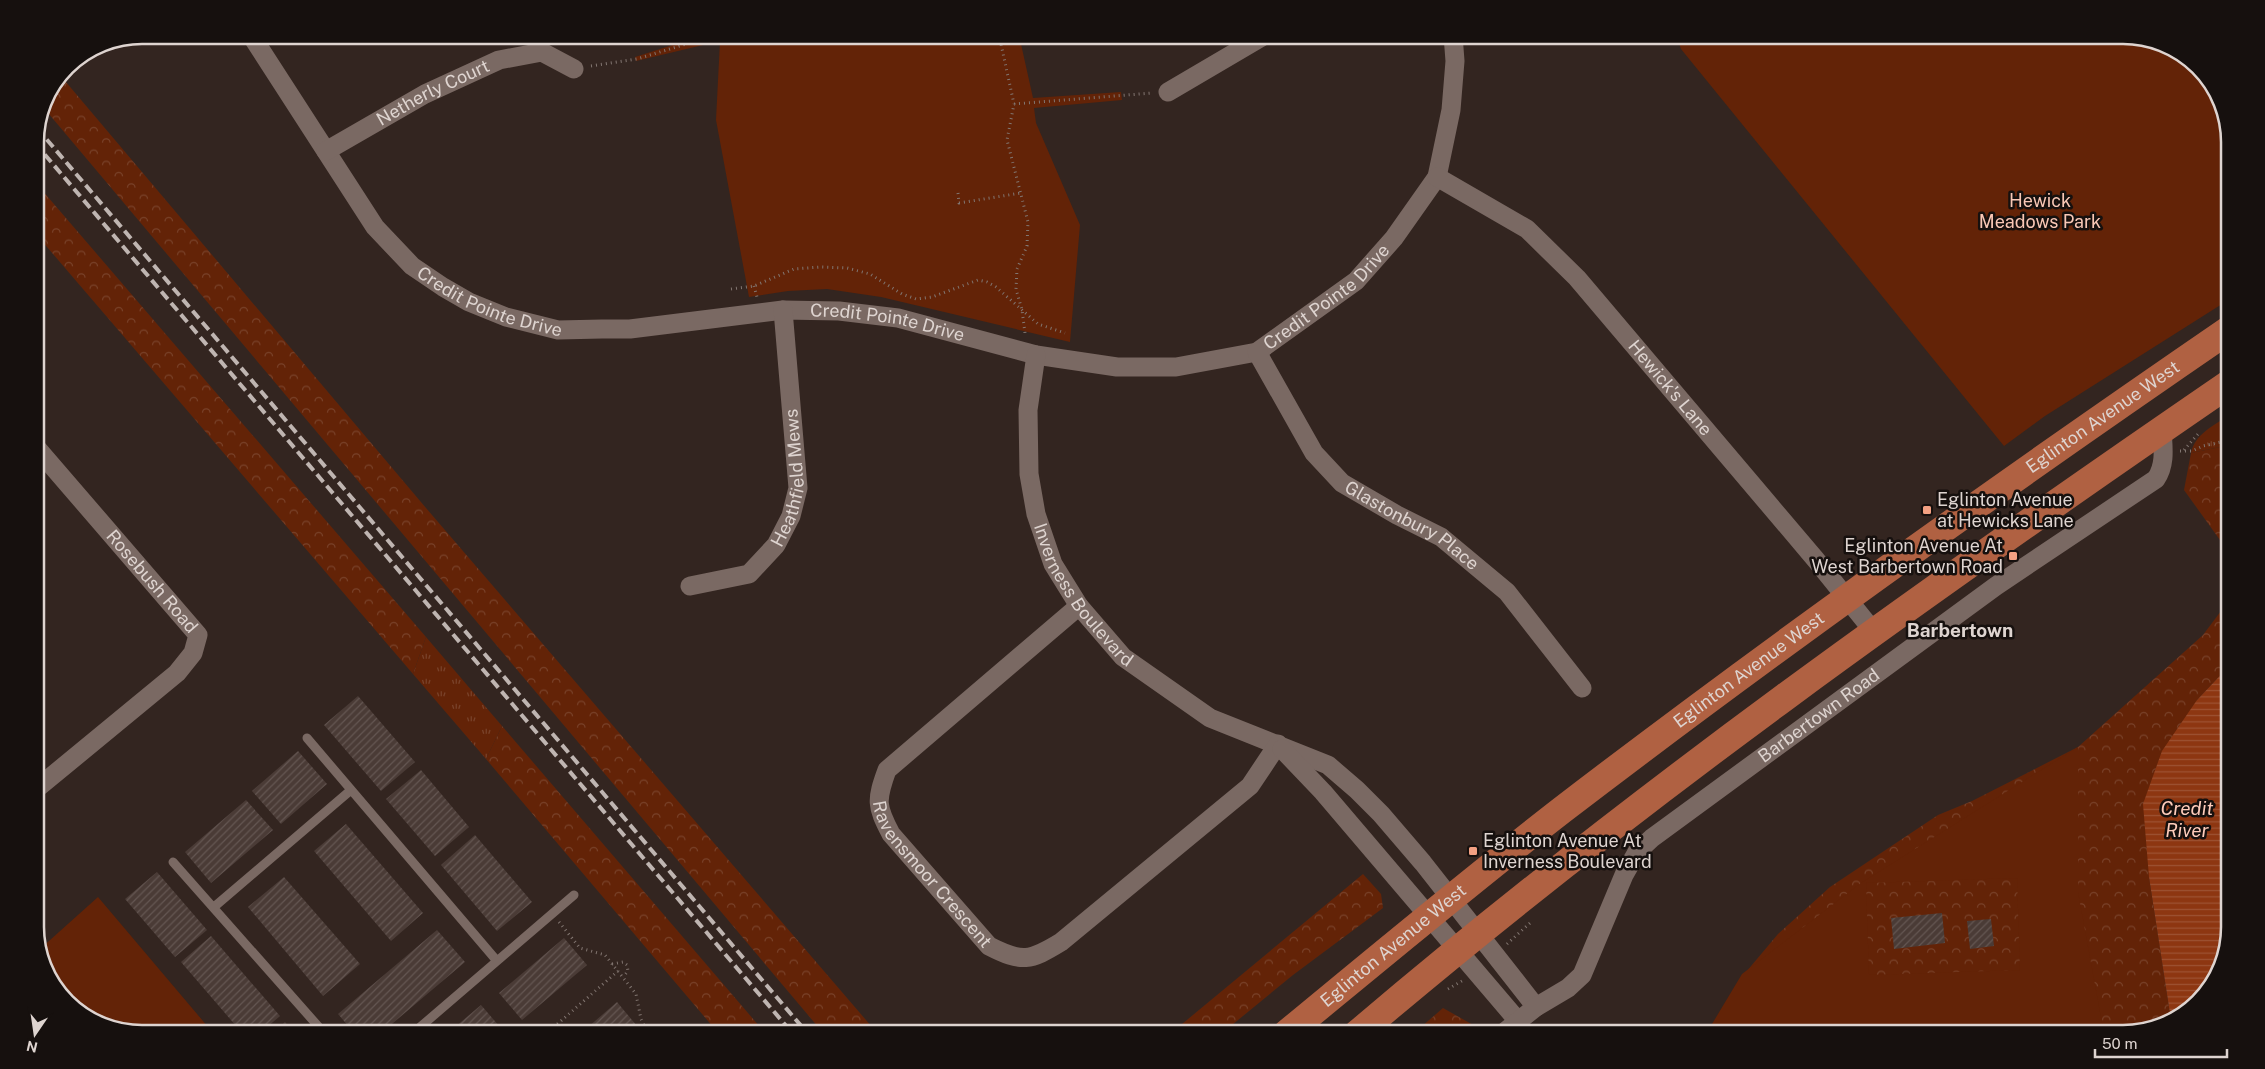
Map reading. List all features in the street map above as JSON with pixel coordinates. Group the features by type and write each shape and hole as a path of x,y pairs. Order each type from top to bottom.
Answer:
{"main road":[{"name":"Eglinton Avenue West","path":"1297,1025 1560,812 1846,597 2054,449 2221,335"},
{"path":"1368,1025 1467,942 1672,781 1874,632 2221,389"}],"street":[{"name":"Credit Pointe Drive","path":"257,44 375,227 412,266 442,287 469,302 506,317 558,330 602,330 630,329 783,310 839,311 898,318 1036,355 1117,367 1176,366 1257,352 1356,280 1394,238 1437,177 1451,110 1455,61 1454,44"},
{"path":"1168,92 1249,44"},
{"name":"Netherly Court","path":"326,151 425,94 499,60 542,52 574,69"},
{"name":"Hewick's Lane","path":"1437,177 1527,229 1576,278 1874,632"},
{"name":"Heathfield Mews","path":"690,586 749,574 776,545 791,516 798,488 783,310"},
{"name":"Glastonbury Place","path":"1257,352 1314,454 1342,482 1397,515 1441,537 1507,592 1582,688"},
{"name":"Inverness Boulevard","path":"1036,355 1028,410 1029,474 1034,506 1053,564 1079,606 1123,657 1170,692 1210,718 1328,765 1357,790 1382,814 1451,899 1467,942 1518,1021"},
{"name":"Barbertown Road","path":"1513,1025 1536,1007 1568,988 1582,975 1624,875 1637,852 1652,838 1996,586 2156,479 2161,472 2163,462 2162,430"},
{"name":"Rosebush Road","path":"44,456 198,635 193,653 177,674 44,783"},
{"name":"Ravensmoor Crescent","path":"1079,606 887,770 879,792 880,812 891,834 989,946 1008,956 1036,957 1061,942 1250,786 1278,744"},
{"name":"Inverness Boulevard","path":"1278,744 1323,792 1429,917 1467,942 1536,1007"}],"lane":[{"path":"307,738 497,961"},
{"path":"214,908 352,790"},
{"path":"173,862 317,1025"},
{"path":"426,1025 574,895"}],"path":[{"path":"574,69 637,59 686,44"},
{"path":"1001,44 1014,104 1008,140 1028,222 1027,246 1017,269 1016,289 1022,310 1025,337"},
{"path":"1014,104 1168,92"},
{"path":"958,193 958,203 1021,193"},
{"path":"731,289 754,286 794,269 820,267 847,268 870,274 902,294 916,299 932,297 978,280 996,287 1038,324 1065,333"},
{"path":"2184,450 2192,451 2203,446 2221,442"},
{"path":"552,913 580,948 605,955 636,994 644,1025"},
{"path":"612,964 623,962 627,965 628,971 623,977"},
{"path":"556,1025 618,971"}],"green space":[{"path":"676,44 707,44 636,61 635,57"},
{"path":"720,44 1021,44 1033,98 1121,92 1122,100 1034,108 1036,123 1080,225 1070,342 881,297 827,289 788,291 749,297 716,120"},
{"name":"Hewick Meadows Park","path":"1679,44 2130,44 2161,51 2178,60 2197,77 2205,87 2216,110 2221,135 2221,305 2045,416 2004,446 1681,49"},
{"path":"65,81 426,508 870,1025 816,1025 48,113 54,98"},
{"path":"44,192 426,637 413,674 44,244"},
{"path":"2221,420 2221,447 2191,453 2197,440"},
{"path":"2221,447 2221,541 2184,490 2191,453"},
{"path":"2221,611 2221,675 2197,700 2149,877 2170,1013 2149,1022 2098,1025 2054,972 1741,978 1778,934 1830,887 1938,815 1972,801 2078,747 2203,635"},
{"path":"426,637 502,726 486,759 413,674"},
{"path":"502,726 758,1025 711,1025 486,759"},
{"path":"2078,747 2078,892 2102,1025 1711,1025 1742,974 1861,883","holes":["2017,878 2020,970 1869,975 1866,883"]},
{"path":"1363,874 1381,894 1383,908 1293,975 1232,1025 1181,1025"},
{"path":"98,897 206,1025 142,1025 116,1022 104,1018 77,1001 60,982 49,959 46,944"},
{"path":"1443,1008 1473,1025 1423,1025"}],"water":[{"name":"Credit River","path":"2221,675 2220,940 2214,965 2201,987 2193,997 2170,1013 2149,877 2143,804 2162,751 2197,700"}],"building":[{"path":"358,696 415,762 381,791 324,725"},
{"path":"298,751 327,784 281,824 252,791"},
{"path":"421,770 469,827 435,856 386,799"},
{"path":"246,800 273,830 211,883 185,852"},
{"path":"346,824 423,913 391,941 314,851"},
{"path":"475,835 532,902 497,931 441,865"},
{"path":"157,872 207,930 175,957 125,899"},
{"path":"284,877 360,964 323,996 248,907"},
{"path":"1942,913 1945,943 1894,949 1891,918"},
{"path":"1991,919 1994,946 1970,949 1967,921"},
{"path":"437,930 465,962 391,1025 347,1025 338,1014"},
{"path":"211,936 280,1016 270,1025 235,1025 181,962"},
{"path":"564,938 587,965 522,1020 499,993"},
{"path":"617,1002 636,1025 590,1025"},
{"path":"481,1005 498,1025 457,1025"}],"railway":[{"path":"44,136 800,1025"},
{"path":"44,154 785,1025"}],"place":[{"name":"Eglinton Avenue at Hewicks Lane","path":"1927,510"},
{"name":"Eglinton Avenue At West Barbertown Road","path":"2013,556"},
{"name":"Eglinton Avenue At Inverness Boulevard","path":"1473,851"}],"district":[{"name":"Barbertown","path":"1960,630"}]}
